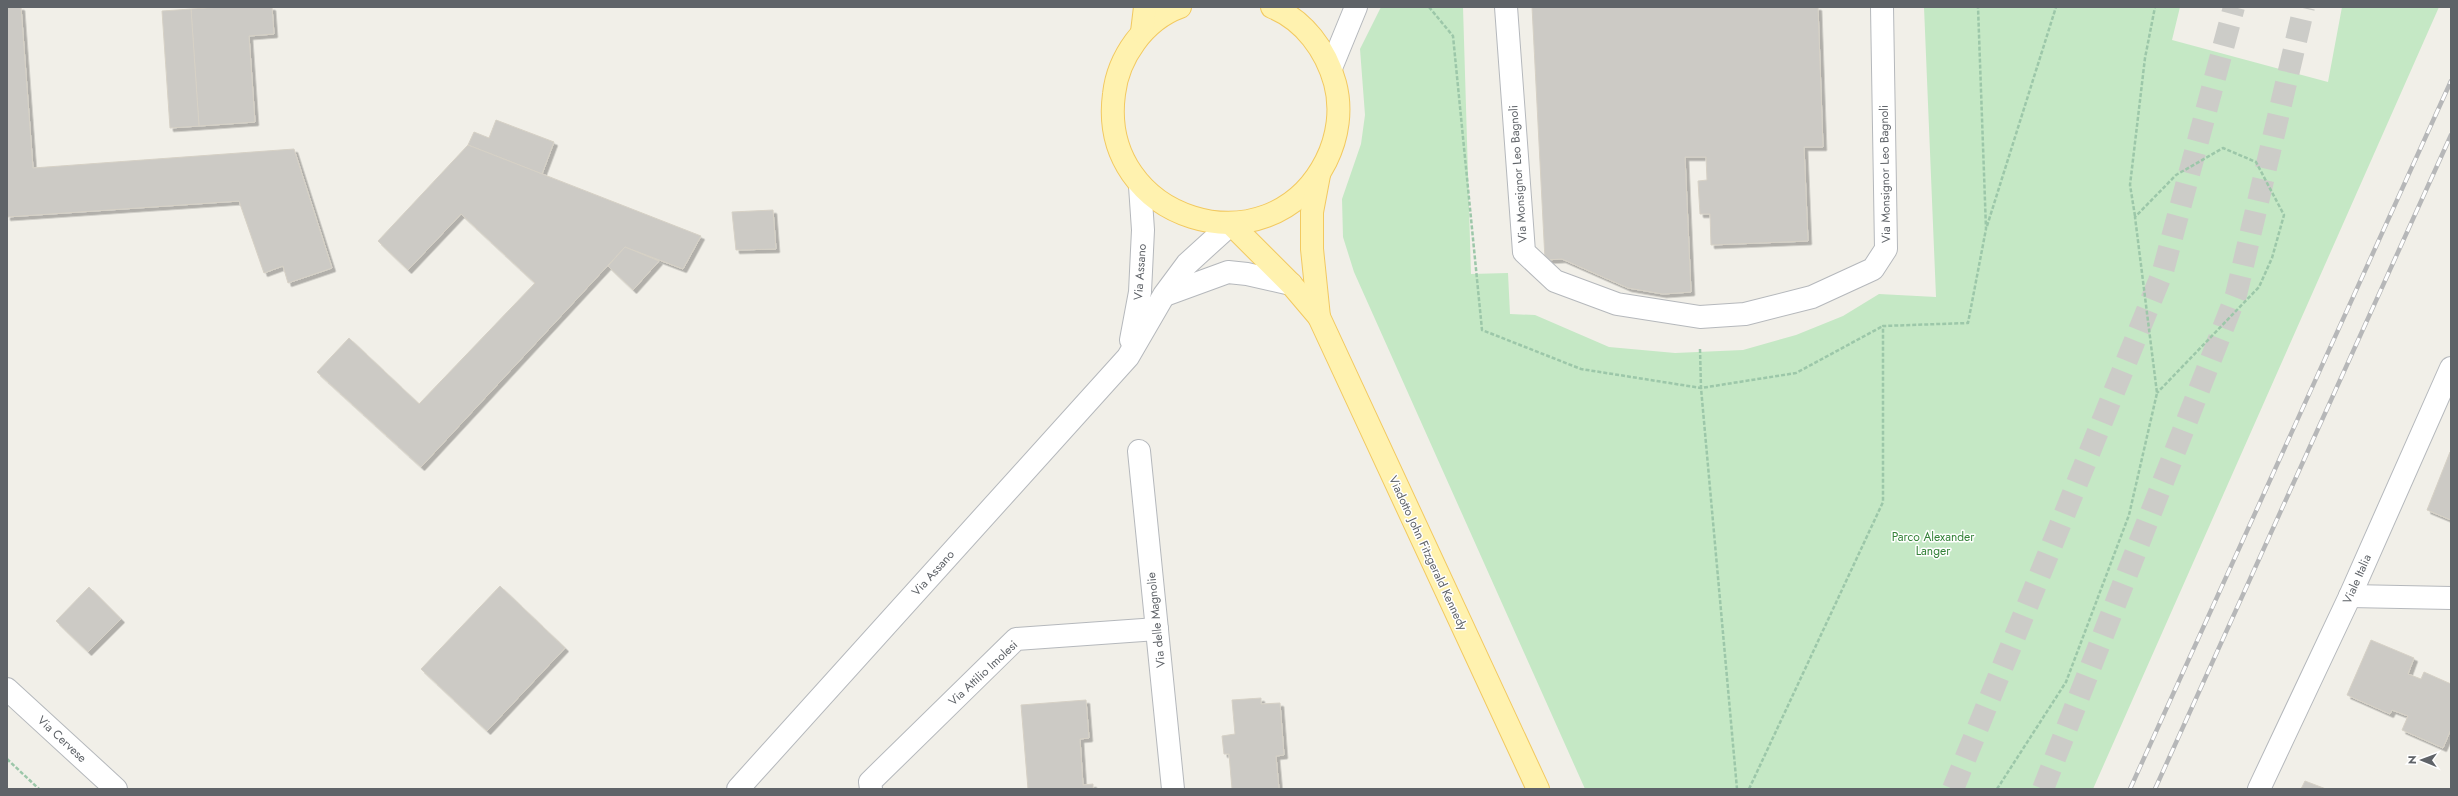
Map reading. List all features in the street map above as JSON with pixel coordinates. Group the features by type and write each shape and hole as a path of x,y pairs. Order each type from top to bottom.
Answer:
{"main road":[{"path":"1142,32 1145,7"},
{"path":"1180,7 1171,10 1142,32 1126,55 1115,81 1112,109 1115,136 1125,162 1140,186 1166,207 1197,220 1231,224 1265,217 1295,200 1319,175 1331,150 1338,123 1338,95 1331,68 1318,44 1300,24 1277,8"},
{"name":"Viadotto John Fitzgerald Kennedy","path":"1319,175 1312,212 1312,249 1319,317"},
{"name":"Viadotto John Fitzgerald Kennedy","path":"1231,224 1291,284 1319,317 1538,789"}],"street":[{"path":"1331,68 1356,7"},
{"name":"Via Monsignor Leo Bagnoli","path":"1506,7 1524,252 1555,281 1617,304 1700,317 1744,314 1812,297 1873,269 1886,249 1882,7"},
{"name":"Via Assano","path":"1128,357 1140,292 1143,230 1140,186"},
{"name":"Via Assano","path":"738,789 1128,357 1164,295 1187,264 1231,224"},
{"path":"1164,295 1228,272 1247,274 1291,284"},
{"name":"Viale Italia","path":"2259,789 2350,596 2451,368"},
{"name":"Via delle Magnolie","path":"1139,451 1172,789"},
{"path":"2350,596 2451,598"},
{"name":"Via Attilio Imolesi","path":"871,789 870,782 1016,639 1157,629"},
{"name":"Via Cervese","path":"7,688 116,789"}],"path":[{"path":"1978,7 1986,229"},
{"path":"1749,789 1883,502 1883,326 1968,323 1986,229 2056,7"},
{"path":"1997,789 2066,682 2129,515 2157,393 2130,185 2145,58 2154,7"},
{"path":"2135,217 2176,175 2223,148 2256,162 2284,215 2272,258 2259,287 2157,393"},
{"path":"1700,317 1701,388 1737,789"},
{"path":"7,759 39,789"}],"green space":[{"name":"Parco Alexander Langer","path":"1381,7 1463,7 1471,274 1508,273 1510,314 1535,315 1609,347 1675,353 1743,350 1796,335 1843,316 1879,294 1936,297 1924,7 2180,7 2172,40 2328,82 2342,7 2439,7 2093,789 1585,789 1354,272 1343,237 1342,199 1361,144 1365,115 1360,49"}],"building":[{"path":"7,7 21,7 33,168 294,149 332,268 288,283 283,266 264,273 239,201 7,217"},
{"path":"223,7 272,7 274,34 249,36 255,122 199,126 191,9"},
{"path":"1532,7 1818,7 1823,147 1804,147 1808,241 1711,245 1710,214 1700,214 1698,181 1707,180 1706,157 1685,157 1691,292 1663,294 1628,288 1562,259 1545,260"},
{"path":"191,9 199,126 170,128 162,11"},
{"path":"496,120 554,142 542,174 468,145 474,132 489,138"},
{"path":"468,145 701,236 683,269 625,247 421,467 317,372 349,338 419,404 535,283 461,214 408,270 378,241"},
{"path":"773,210 776,249 736,250 732,212"},
{"path":"625,247 659,261 633,290 608,266"},
{"path":"2451,452 2451,520 2427,510"},
{"path":"500,586 565,648 487,731 421,669"},
{"path":"89,587 121,619 88,652 56,621"},
{"path":"2371,640 2414,658 2408,674 2421,679 2424,672 2451,684 2451,729 2443,748 2402,730 2408,716 2392,710 2390,714 2347,695"},
{"path":"1261,698 1261,704 1280,703 1284,755 1276,756 1279,789 1232,789 1229,754 1224,754 1222,736 1235,734 1232,700"},
{"path":"1086,700 1089,738 1080,739 1083,785 1093,784 1093,789 1028,789 1021,705"},
{"path":"2305,781 2326,789 2301,789"}],"tunnel":[{"path":"1953,789 2163,271 2234,7"},
{"path":"2043,789 2236,295 2304,7"}],"railway":[{"path":"2130,789 2451,81"},
{"path":"2155,789 2451,135"}]}
